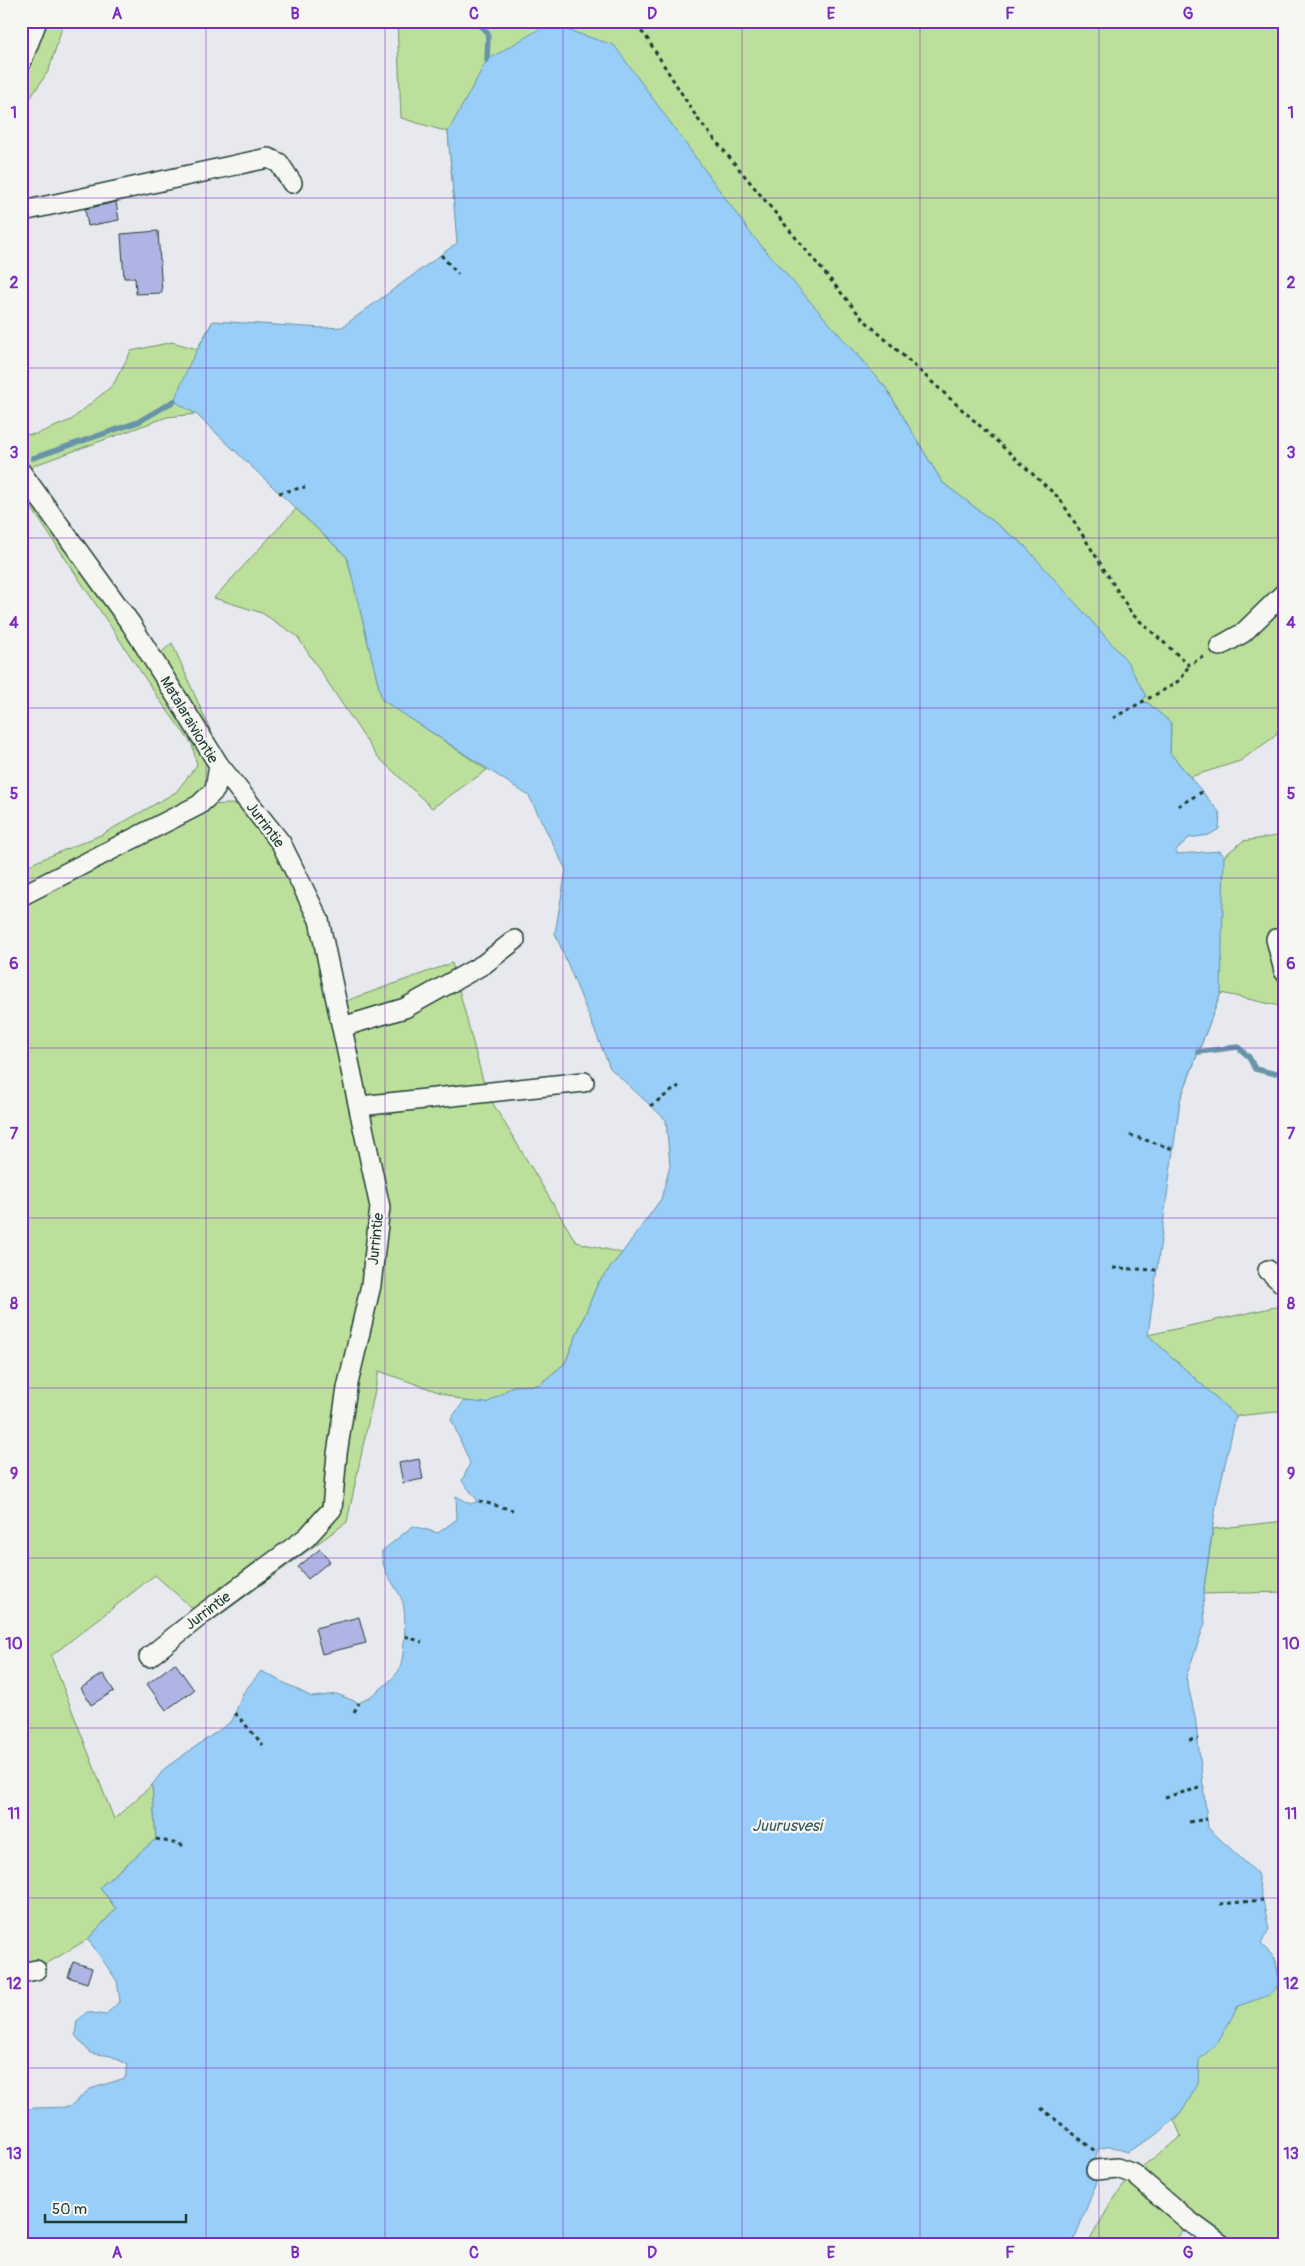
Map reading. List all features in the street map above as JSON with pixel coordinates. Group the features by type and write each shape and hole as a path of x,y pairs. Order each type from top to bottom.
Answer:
{"street":[{"path":"21,63 38,21"},
{"path":"21,210 268,158 279,163 292,183"},
{"name":"Matalaraiviontie","path":"21,472 131,624 218,766 215,790 199,805 21,896"},
{"path":"1220,646 1243,633 1284,593"},
{"name":"Jurrintie","path":"149,1657 200,1616 307,1536 332,1509 337,1454 345,1412 347,1388 371,1285 380,1207 319,920 281,842 218,766"},
{"path":"1276,939 1284,971"},
{"path":"342,1027 405,1008 484,964 515,940"},
{"path":"360,1106 584,1082"},
{"path":"1268,1270 1284,1285"},
{"path":"1096,2170 1117,2168 1134,2174 1201,2239 1222,2245"}],"path":[{"path":"628,21 645,35 697,118 862,318 1060,499 1132,614 1189,665"},
{"path":"441,255 458,274"},
{"path":"279,493 304,486"},
{"path":"1113,718 1171,686 1180,679 1189,665 1220,646"},
{"path":"1178,806 1202,792"},
{"path":"650,1106 679,1086"},
{"path":"1130,1135 1173,1149"},
{"path":"1113,1268 1156,1270"},
{"path":"478,1501 513,1510"},
{"path":"405,1636 422,1642"},
{"path":"354,1712 359,1703"},
{"path":"235,1713 263,1745"},
{"path":"1189,1740 1198,1739"},
{"path":"1165,1797 1204,1787"},
{"path":"1189,1822 1207,1819"},
{"path":"156,1839 186,1846"},
{"path":"1220,1904 1263,1900"},
{"path":"1041,2108 1117,2168"}],"green space":[{"path":"21,21 64,21 49,70 21,112"},
{"path":"397,21 1284,21 1284,720 1274,737 1240,761 1190,777 1170,753 1171,723 1148,703 1142,702 1143,698 1024,545 942,482 886,388 852,349 458,243 448,132 401,118"},
{"path":"213,321 217,433 196,414 167,417 35,465 24,476 153,660 172,643 218,748 219,765 199,805 235,804 254,810 319,920 336,999 346,1001 452,963 486,1092 576,1242 622,1253 598,1283 565,1363 539,1385 513,1386 487,1404 464,1401 379,1371 347,1522 209,1623 155,1575 51,1656 114,1819 152,1785 156,1839 100,1887 116,1909 88,1939 36,1970 21,1973 21,868 103,834 176,792 197,765 192,744 161,702 21,492 21,435 37,434 71,420 113,385 131,351 172,342 197,349"},
{"path":"296,509 347,557 382,699 487,770 432,808 376,755 297,636 262,613 214,598"},
{"path":"1284,835 1284,1007 1221,993 1180,1100 1176,1128 1116,1034 1224,856 1243,841"},
{"path":"1284,1305 1284,1411 1236,1416 1148,1335"},
{"path":"1284,1521 1284,1592 1203,1594 1213,1529"},
{"path":"1275,1958 1280,1983 1284,1983 1284,2245 1222,2245 1190,2221 1172,2245 1087,2245 1125,2184 1132,2176 1181,2136 1174,2120 1183,2110 1171,2076"}],"water":[{"name":"Juurusvesi","path":"548,24 614,45 752,235 886,388 942,482 1024,545 1127,661 1146,696 1142,702 1148,703 1171,723 1170,753 1220,813 1219,829 1209,835 1189,838 1176,850 1177,854 1220,851 1224,856 1221,993 1180,1100 1148,1335 1236,1416 1217,1499 1203,1594 1205,1623 1186,1677 1195,1716 1208,1828 1257,1873 1269,1929 1261,1944 1275,1958 1280,1983 1270,1995 1238,2006 1219,2041 1199,2060 1198,2084 1183,2110 1158,2134 1127,2152 1110,2146 1098,2149 1095,2161 1098,2179 1072,2245 21,2245 21,2111 34,2108 69,2107 90,2089 125,2078 128,2065 111,2056 90,2053 75,2035 77,2021 87,2012 105,2015 120,2001 117,1981 88,1939 116,1909 100,1887 156,1839 152,1785 165,1768 232,1721 243,1693 261,1671 312,1697 337,1694 359,1703 370,1697 398,1672 404,1648 404,1606 383,1564 382,1551 413,1526 438,1533 457,1519 456,1496 471,1504 478,1501 462,1481 470,1463 451,1419 464,1401 487,1403 513,1386 539,1385 565,1363 598,1283 661,1199 670,1166 666,1120 610,1068 555,933 566,870 529,796 382,700 347,557 196,414 174,401 189,365 213,321 323,328 342,327 457,243 448,132 487,60"}],"building":[{"path":"116,202 119,220 88,226 85,209"},
{"path":"158,231 162,293 136,294 135,278 124,278 121,234"},
{"path":"419,1459 423,1479 403,1483 399,1463"},
{"path":"320,1549 330,1561 308,1579 298,1567"},
{"path":"359,1617 366,1643 322,1654 315,1628"},
{"path":"175,1663 194,1690 166,1710 147,1684"},
{"path":"103,1674 114,1691 91,1705 81,1688"},
{"path":"73,1962 92,1968 87,1983 68,1977"}],"waterway":[{"path":"477,21 488,34 487,60"},
{"path":"33,458 138,422 174,401"},
{"path":"1198,1052 1238,1047 1249,1057 1255,1069 1272,1073 1284,1072"}]}
